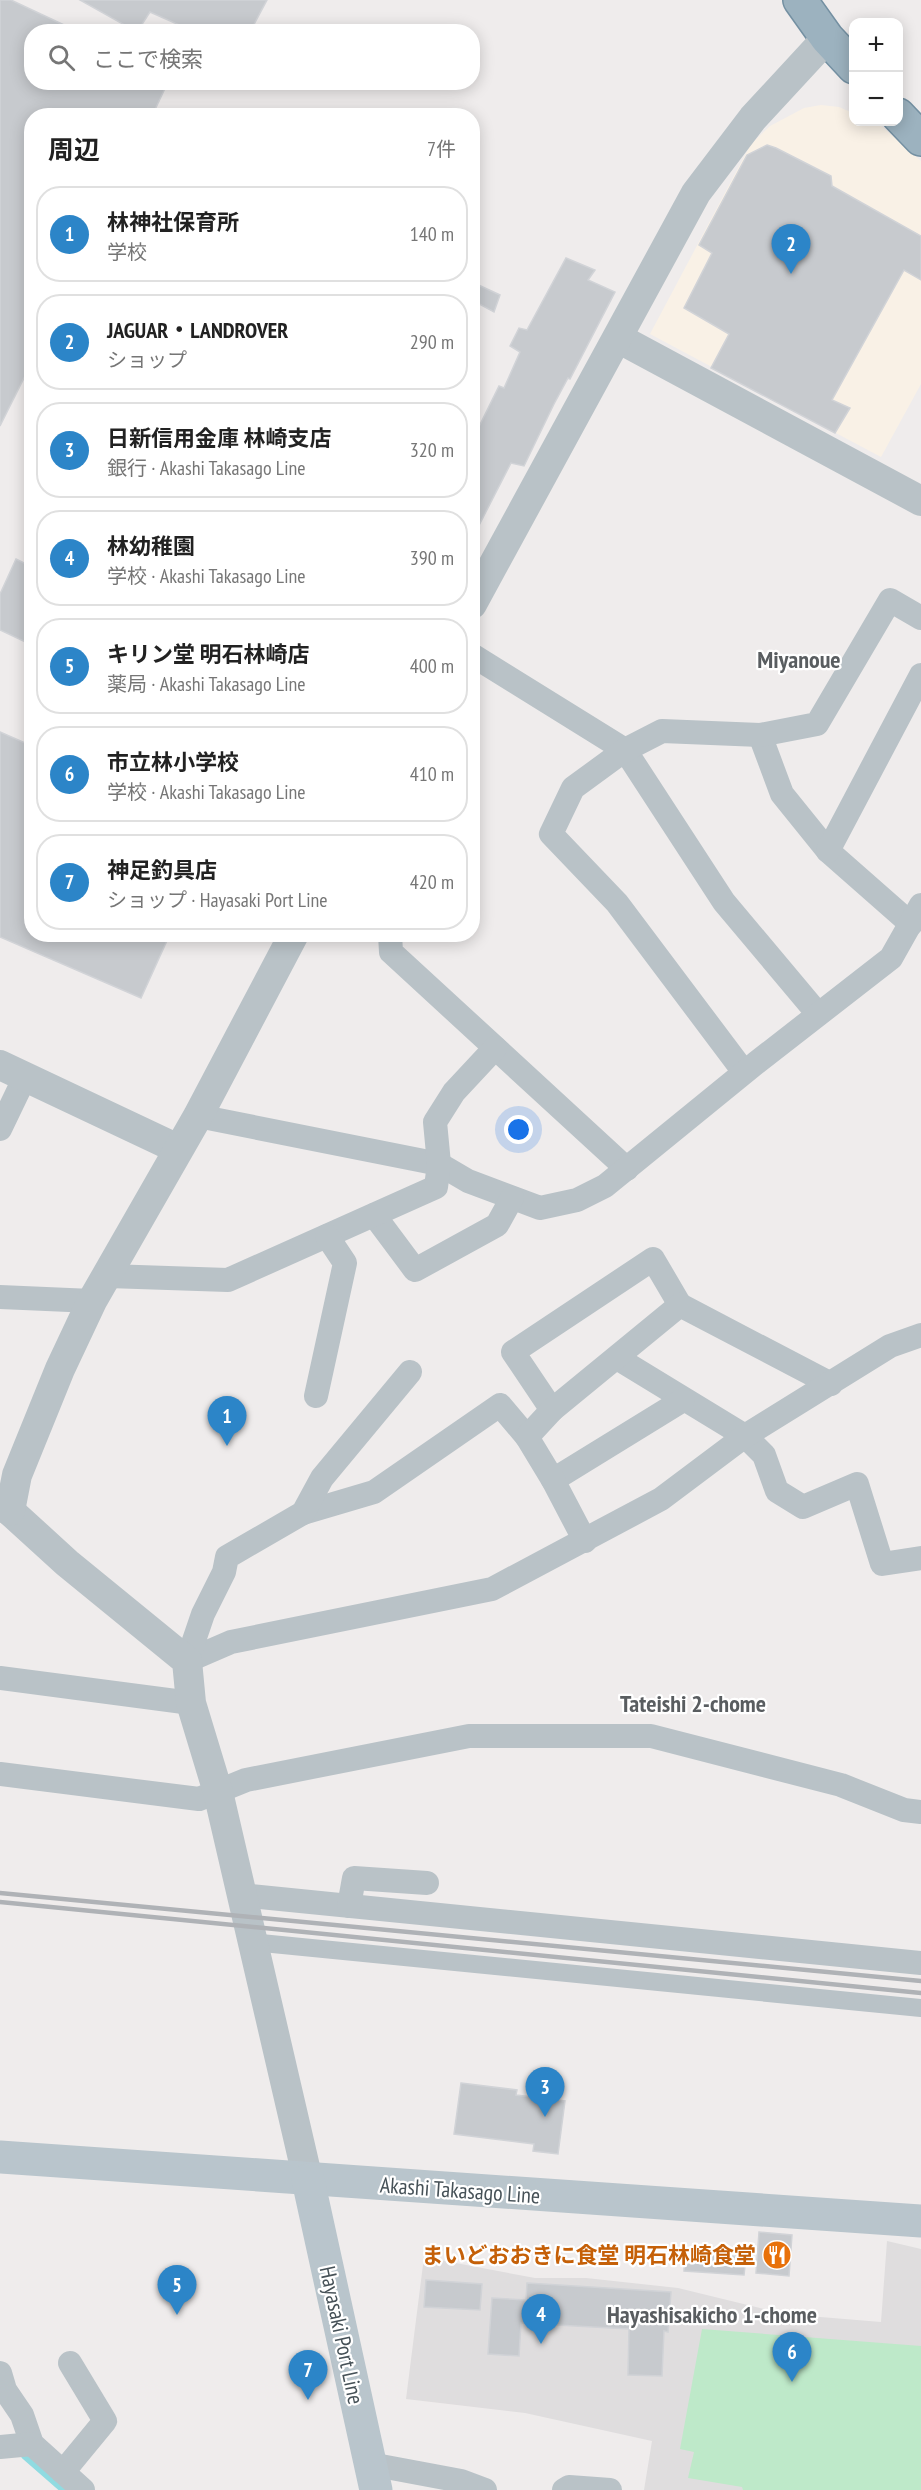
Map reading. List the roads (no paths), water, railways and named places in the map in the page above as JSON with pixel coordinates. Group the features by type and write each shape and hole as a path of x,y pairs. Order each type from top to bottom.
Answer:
{"highway":[{"path":"800,0 827,38 849,62"},
{"path":"903,120 921,139"}],"main road":[{"name":"Akashi Takasago Line","path":"0,2157 921,2221"},
{"name":"Hayasaki Port Line","path":"308,2180 373,2477"}],"street":[{"path":"480,589 696,192 753,118 827,38"},
{"path":"618,338 921,501"},
{"path":"744,1072 617,903 551,834 573,788 625,750 662,730 760,735 817,724 890,600 921,618"},
{"path":"480,660 625,750 724,903 818,1014"},
{"path":"828,851 921,675"},
{"path":"198,1116 439,1164 468,1181 540,1209 577,1200 605,1186 744,1072 891,958 916,915 828,851 782,794 760,735"},
{"path":"187,1661 5,1508 60,1369 92,1301 198,1116 290,942"},
{"path":"390,942 391,951 627,1168"},
{"path":"108,1276 228,1280 436,1187 439,1164 435,1122 454,1092 495,1048"},
{"path":"0,1129 13,1071 178,1149"},
{"path":"374,1215 416,1270 497,1225 512,1198"},
{"path":"316,1396 345,1263 327,1236"},
{"path":"552,1410 513,1352 653,1259 680,1305 831,1384"},
{"path":"0,1297 92,1301"},
{"path":"527,1437 552,1410 680,1305"},
{"path":"187,1661 231,1642 492,1589 661,1499 745,1436 890,1346 921,1335"},
{"path":"617,1358 745,1436 764,1455 777,1491 803,1507 857,1484 882,1564 921,1558"},
{"path":"303,1513 322,1478 410,1372"},
{"path":"553,1480 684,1400"},
{"path":"308,2180 240,1895 218,1792 191,1703 187,1661 203,1614 224,1572 227,1557 303,1513 374,1492 500,1405 527,1437 585,1541"},
{"path":"0,1678 191,1703"},
{"path":"0,1774 199,1799 246,1780 469,1736 651,1736 841,1785 904,1810 921,1812"},
{"path":"348,1906 354,1878 427,1883"},
{"path":"240,1895 921,1963"},
{"path":"251,1942 921,2008"},
{"path":"63,2472 105,2421 70,2363"},
{"path":"0,2373 5,2390 22,2415 32,2444 83,2490"},
{"path":"0,2447 32,2444"},
{"path":"373,2477 461,2481 485,2490"},
{"path":"564,2490 569,2487 610,2490"}],"waterway":[{"path":"22,2449 24,2456 63,2490"}],"railway":[{"path":"0,1893 921,1981"},
{"path":"0,1902 921,1993"}],"place":[{"name":"JAGUAR・LANDROVER","path":"791,274"},
{"name":"林神社保育所","path":"227,1446"},
{"name":"日新信用金庫 林崎支店","path":"545,2117"},
{"name":"まいどおおきに食堂 明石林崎食堂","path":"777,2255"},
{"name":"キリン堂 明石林崎店","path":"177,2315"},
{"name":"林幼稚園","path":"541,2344"},
{"name":"市立林小学校","path":"792,2382"},
{"name":"神足釣具店","path":"308,2400"}],"district":[{"name":"Miyanoue","path":"799,660"},
{"name":"Tateishi 2-chome","path":"693,1704"},
{"name":"Hayashisakicho 1-chome","path":"712,2315"}]}
